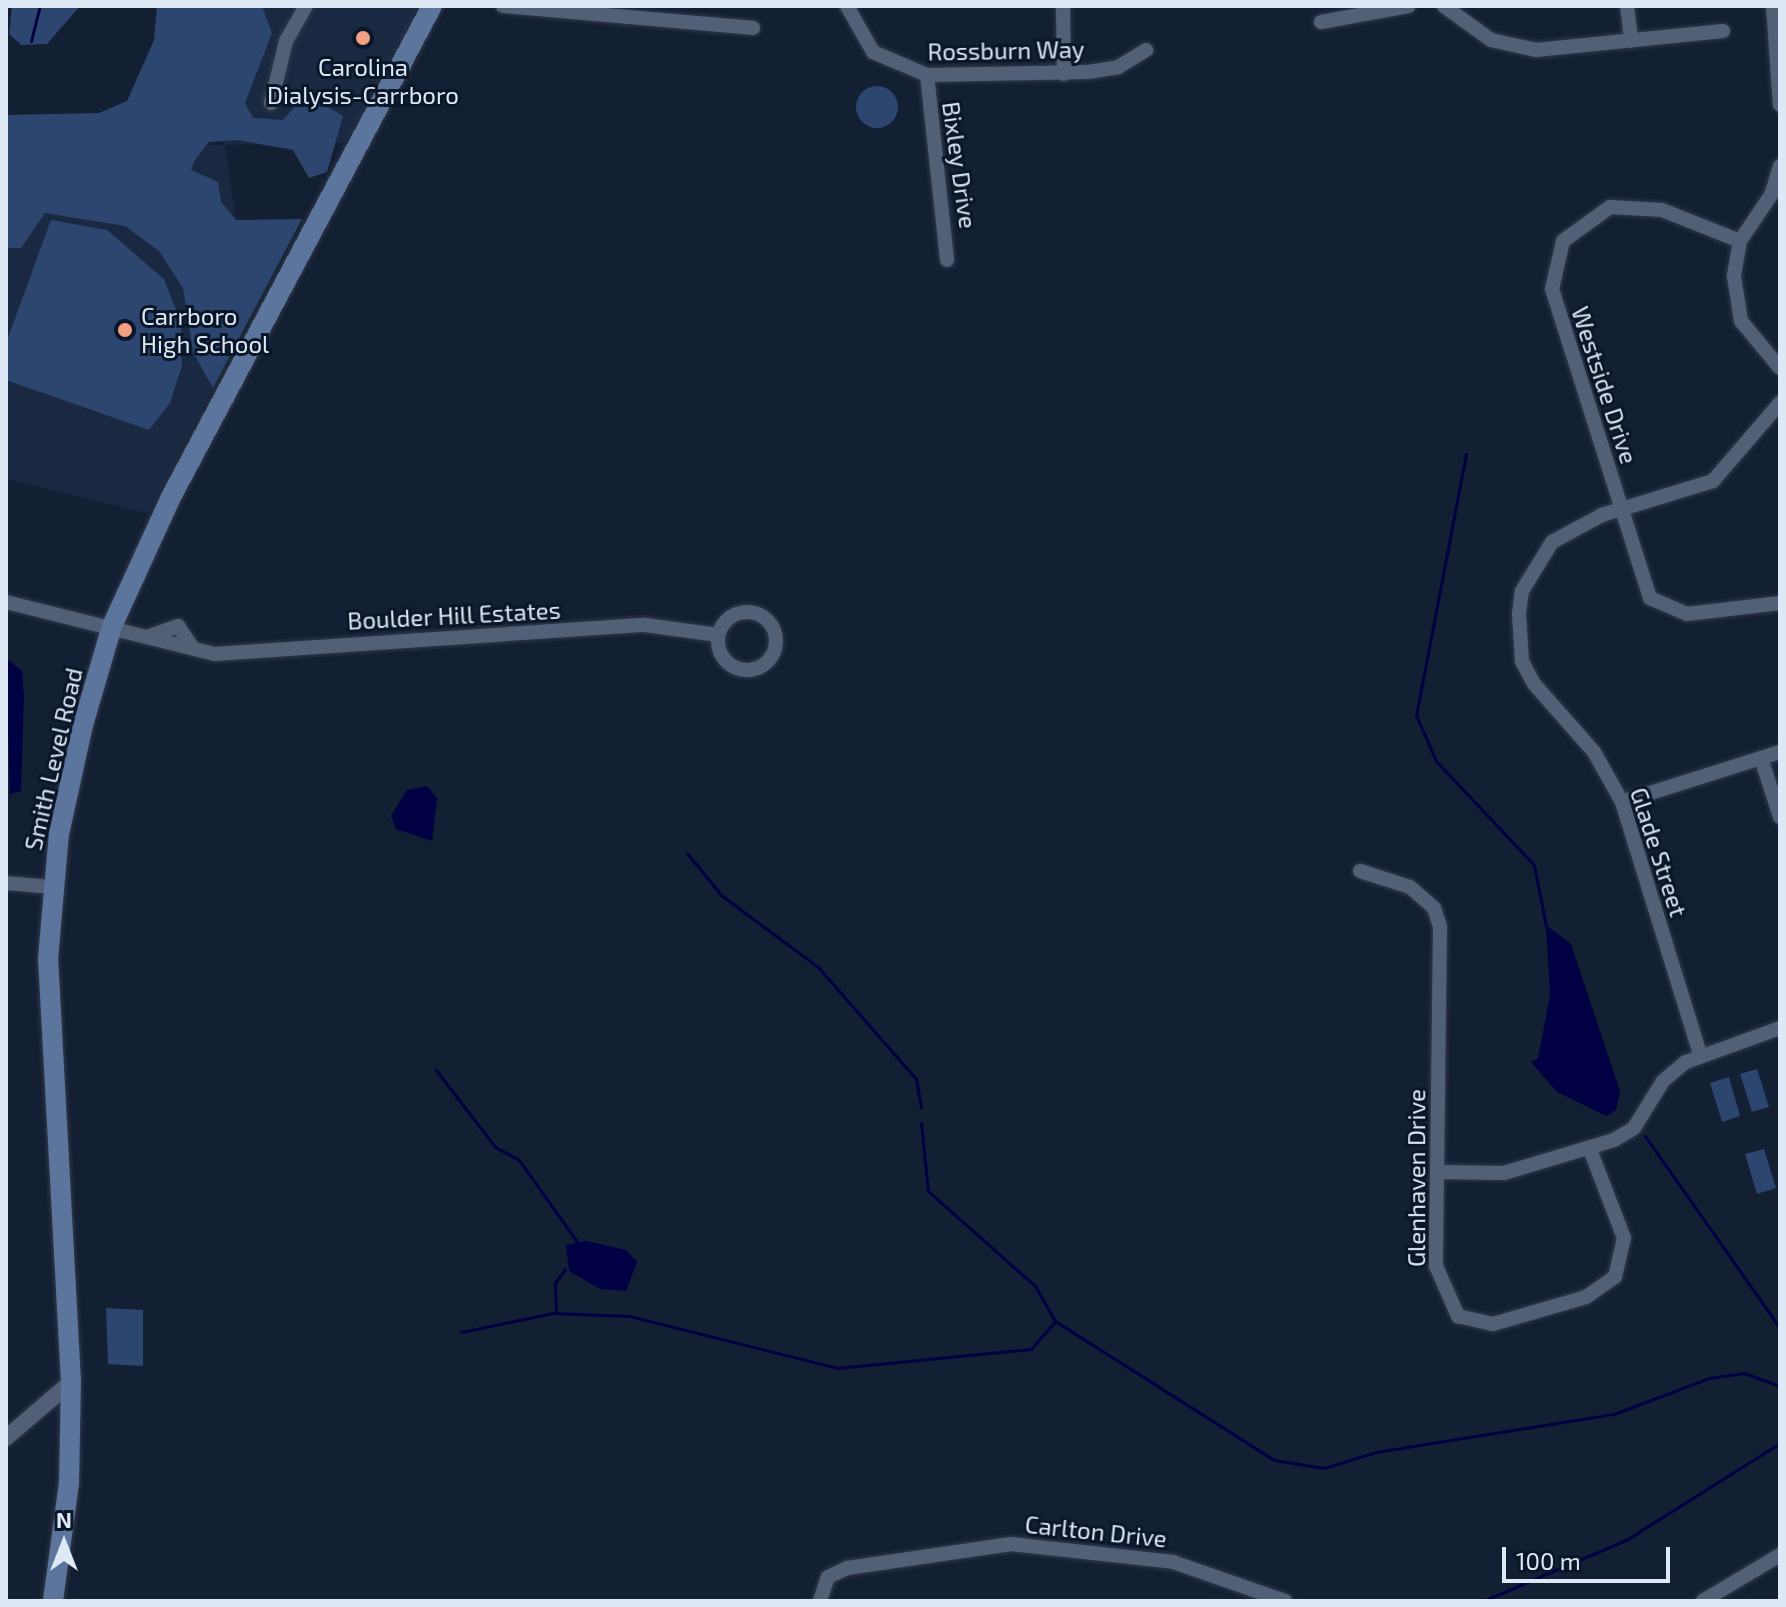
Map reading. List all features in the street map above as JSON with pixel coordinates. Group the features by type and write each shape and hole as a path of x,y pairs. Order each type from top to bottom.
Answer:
{"main road":[{"name":"Smith Level Road","path":"53,1601 69,1483 71,1382 48,959 52,887 83,725 112,626 177,486 432,6"}],"street":[{"path":"271,103 286,41 306,6"},
{"path":"503,6 753,28"},
{"name":"Rossburn Way","path":"847,6 873,52 927,75 1064,74 1118,67 1146,50"},
{"path":"1063,6 1064,74"},
{"path":"1321,22 1409,6"},
{"path":"1444,6 1479,35 1521,49 1723,31"},
{"path":"1627,6 1631,41"},
{"path":"1773,6 1780,105"},
{"name":"Bixley Drive","path":"927,75 947,260"},
{"path":"1779,174 1740,241 1734,276 1741,321 1780,368"},
{"name":"Westside Drive","path":"1740,241 1662,210 1625,206 1587,217 1563,241 1552,289 1650,598 1687,614 1780,603"},
{"name":"Glade Street","path":"1700,1054 1622,802 1594,752 1534,684 1518,638 1522,591 1552,542 1621,511 1713,481 1780,403"},
{"name":"Boulder Hill Estates","path":"6,602 215,654 645,625 718,635"},
{"path":"754,613 774,631 775,649 758,668 741,670 720,653 718,635 735,615 754,613"},
{"path":"1622,802 1780,752"},
{"path":"1761,758 1780,817"},
{"name":"Glenhaven Drive","path":"1360,871 1410,887 1434,908 1440,927 1439,1287 1458,1316 1493,1324 1602,1291 1622,1264 1624,1238 1589,1147"},
{"path":"6,883 52,887"},
{"path":"1437,1172 1504,1173 1589,1147 1634,1128 1663,1081 1700,1054 1780,1028"},
{"path":"6,1438 71,1382"},
{"name":"Carlton Drive","path":"820,1601 828,1577 847,1568 1011,1544 1173,1562 1285,1601"},
{"path":"1703,1601 1780,1555"}],"shaded area":[{"path":"12,6 80,6 47,44 21,45 9,34"},
{"path":"157,6 262,6 272,33 245,103 253,118 283,120 306,94 343,116 327,172 309,178 293,150 238,140 209,142 195,160 191,170 218,182 221,202 236,220 302,219 213,388 193,352 183,288 159,251 125,226 45,213 21,248 6,248 6,115 99,113 127,101 154,40"},
{"name":"Carrboro High School","path":"240,6 418,6 345,143 225,145 236,220 302,219 148,513 6,479 6,147 224,145"},
{"path":"877,86 892,92 898,107 892,122 877,128 862,122 856,107 862,92"},
{"path":"51,220 107,230 164,279 181,323 182,366 170,403 149,430 6,380 6,343"},
{"path":"6,658 22,671 24,697 21,791 10,794"},
{"path":"427,786 437,798 432,841 396,829 391,816 407,790"},
{"path":"1546,925 1571,944 1620,1091 1616,1110 1606,1116 1557,1092 1531,1062 1538,1058 1550,996"},
{"path":"1757,1069 1769,1107 1752,1112 1740,1074"},
{"path":"1729,1077 1740,1116 1722,1122 1710,1083"},
{"path":"1764,1149 1776,1188 1757,1194 1745,1154"},
{"path":"586,1241 626,1250 637,1262 626,1291 600,1289 569,1271 566,1245"},
{"path":"106,1308 143,1310 143,1366 108,1364"}],"waterway":[{"path":"31,41 40,6"},
{"path":"1466,454 1416,715 1436,761 1534,865 1546,926"},
{"path":"687,853 721,895 818,967 916,1079 921,1108"},
{"path":"436,1070 495,1147 519,1160 578,1243"},
{"path":"921,1123 928,1191 1035,1286 1055,1321 1274,1460 1324,1468 1376,1452 1614,1414 1709,1378 1744,1373 1780,1386"},
{"path":"1645,1136 1780,1328"},
{"path":"556,1313 555,1283 565,1269"},
{"path":"461,1332 553,1313 629,1316 837,1368 1031,1349 1055,1321"},
{"path":"1483,1601 1626,1540 1780,1443"}],"place":[{"name":"Carolina Dialysis-Carrboro","path":"363,38"},
{"name":"Carrboro High School","path":"125,330"}]}
